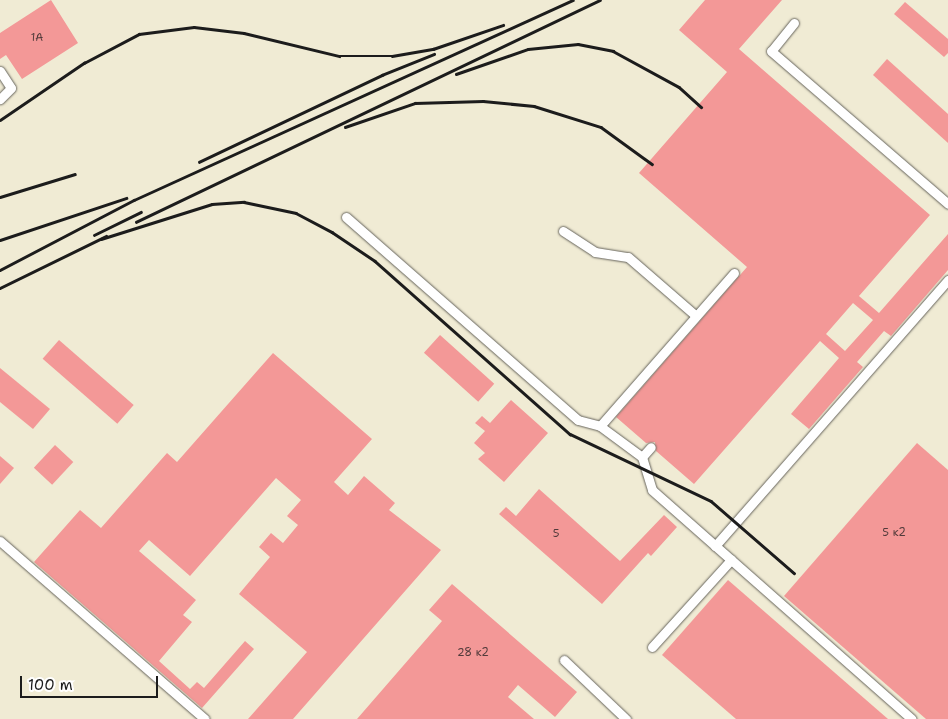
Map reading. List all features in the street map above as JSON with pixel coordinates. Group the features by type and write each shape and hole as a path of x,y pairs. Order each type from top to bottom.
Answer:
{"lane":[{"path":"794,23 771,52 948,204"},
{"path":"0,71 11,88 0,99"},
{"path":"346,217 578,420 600,426 642,457 652,490 912,719"},
{"path":"564,231 595,252 628,258 696,316"},
{"path":"600,426 734,273"},
{"path":"715,546 948,280"},
{"path":"642,457 651,447"},
{"path":"0,541 205,719"},
{"path":"652,647 731,560"},
{"path":"564,660 626,719"}],"building":[{"path":"51,0 78,43 22,79 6,55 0,59 0,33"},
{"path":"705,0 782,0 739,49 930,215 859,296 879,313 948,234 948,270 891,336 884,331 857,362 863,367 809,429 791,414 839,358 820,341 694,484 656,451 655,442 646,443 616,417 747,267 639,173 727,72 679,30","holes":["853,303 873,320 845,351 826,334"]},
{"path":"905,2 948,39 948,53 944,57 894,14"},
{"path":"887,59 948,114 948,143 873,75"},
{"path":"440,335 494,384 478,402 424,353"},
{"path":"59,340 134,405 117,424 43,359"},
{"path":"273,353 372,439 334,482 348,495 364,476 395,503 389,510 441,550 293,719 248,719 307,652 239,594 270,557 259,547 271,533 283,543 298,525 287,516 301,500 276,478 190,576 149,540 139,551 196,600 183,615 192,622 159,661 190,689 197,682 204,688 245,641 254,649 202,708 34,562 80,510 101,528 167,453 177,462"},
{"path":"0,368 50,409 33,429 0,402"},
{"path":"511,400 548,433 504,482 478,459 485,453 474,443 485,431 475,423 482,416 490,423"},
{"path":"917,443 948,470 948,719 926,719 784,596"},
{"path":"55,445 73,462 52,485 34,468"},
{"path":"0,456 14,468 0,484"},
{"path":"539,489 620,561 664,515 677,527 651,556 648,553 602,604 499,514 506,507 516,516"},
{"path":"728,580 888,719 736,719 662,655"},
{"path":"452,584 577,692 555,717 518,685 508,697 534,719 357,719 442,621 429,610"}],"railway":[{"path":"0,270 134,200 573,0"},
{"path":"136,222 600,0"},
{"path":"0,120 84,63 139,34 194,27 244,33 339,56 392,56 433,49 503,25"},
{"path":"456,74 528,49 578,44 613,51 679,87 701,107"},
{"path":"199,162 382,75 434,54"},
{"path":"345,127 415,103 483,101 534,106 601,127 652,164"},
{"path":"0,197 75,174"},
{"path":"0,240 126,198"},
{"path":"101,239 212,204 244,202 296,213 332,232 375,261 570,434 711,501 794,573"},
{"path":"94,235 141,212"},
{"path":"0,288 106,236"}]}
